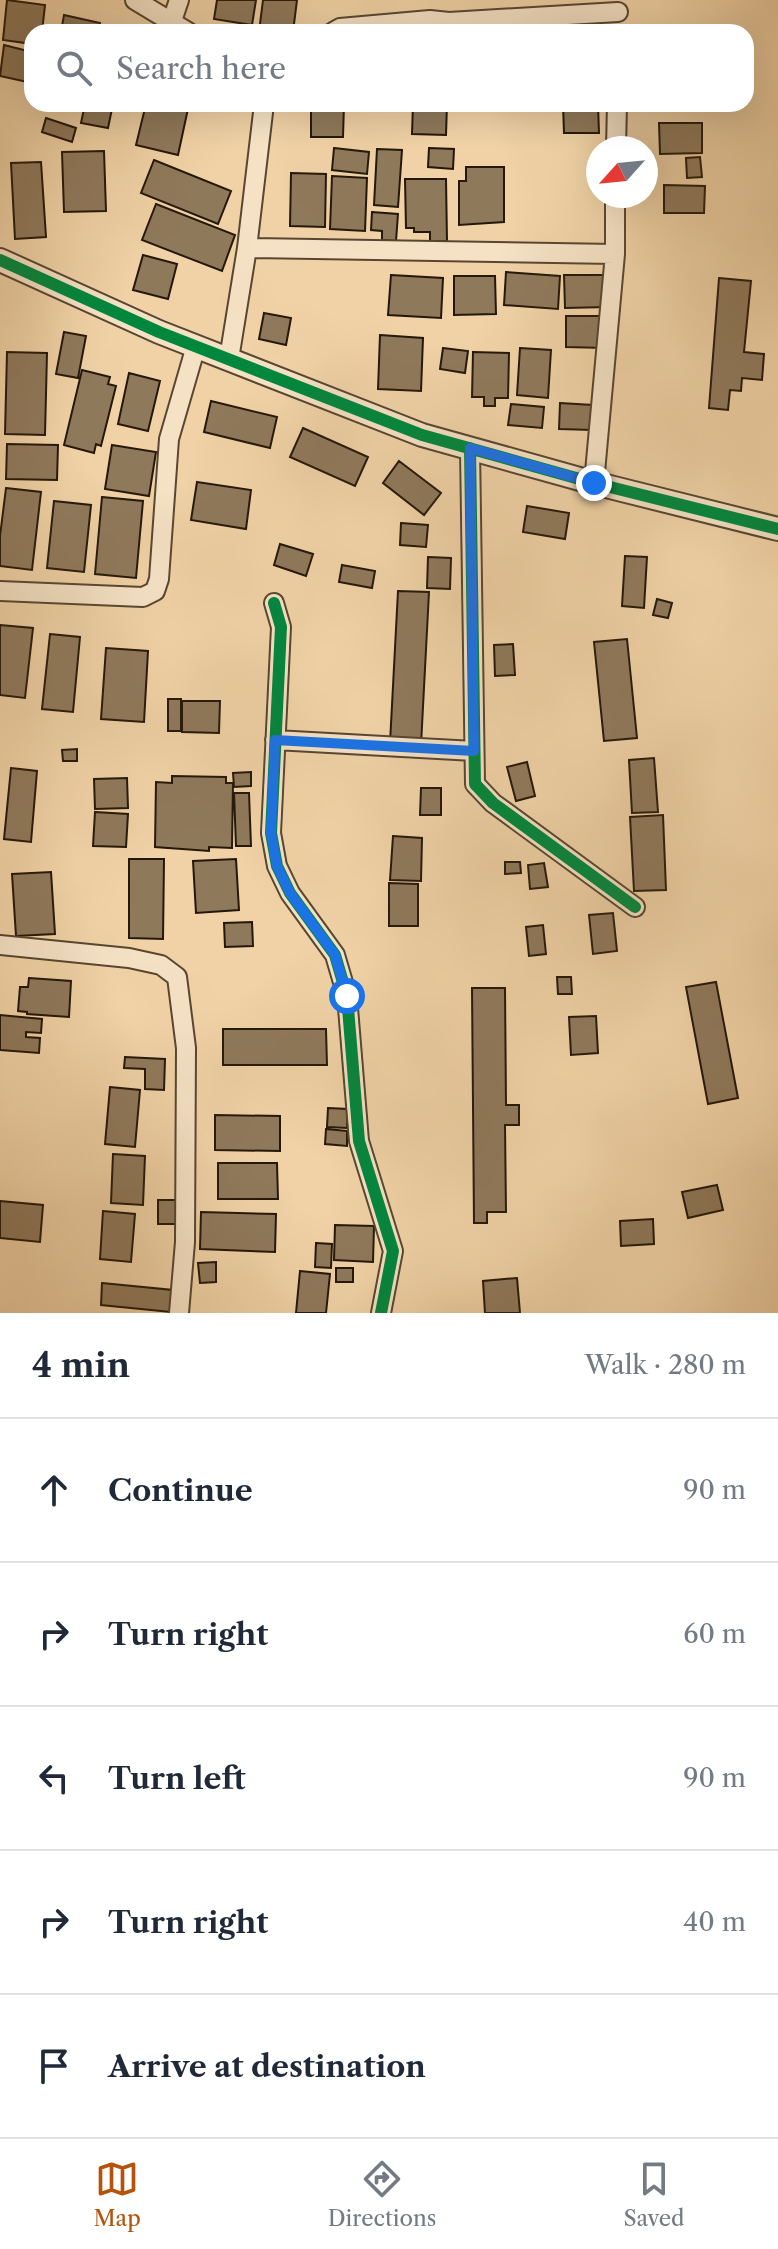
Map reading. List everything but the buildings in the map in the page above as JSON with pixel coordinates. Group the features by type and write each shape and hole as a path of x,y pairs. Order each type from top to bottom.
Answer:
{"street":[{"path":"135,0 176,24"},
{"path":"172,21 179,0"},
{"path":"385,24 430,20 449,22 618,6"},
{"path":"229,359 247,248 263,112"},
{"path":"616,136 617,112"},
{"path":"594,483 615,254 615,208"},
{"path":"247,248 615,254"},
{"path":"0,260 159,332 422,435 594,483 778,529"},
{"path":"0,591 143,597 155,591 159,579 169,439 196,346"},
{"path":"470,448 475,784 493,803 635,907"},
{"path":"274,603 281,627 271,833 277,866 290,893 335,955 347,996 359,1141 393,1251 381,1313"},
{"path":"275,740 474,751"},
{"path":"0,945 129,958 161,965 177,977 186,1048 185,1242 179,1313"}],"cycle path":[{"path":"0,260 159,332 422,435 594,483 778,529"},
{"path":"470,448 475,784 493,803 635,907"},
{"path":"274,603 281,627 271,833 277,866 290,893 335,955 347,996 359,1141 393,1251 381,1313"}],"route":[{"path":"347,996 335,955 290,893 277,866 271,833 275,740 474,751 470,448 594,483"}]}
